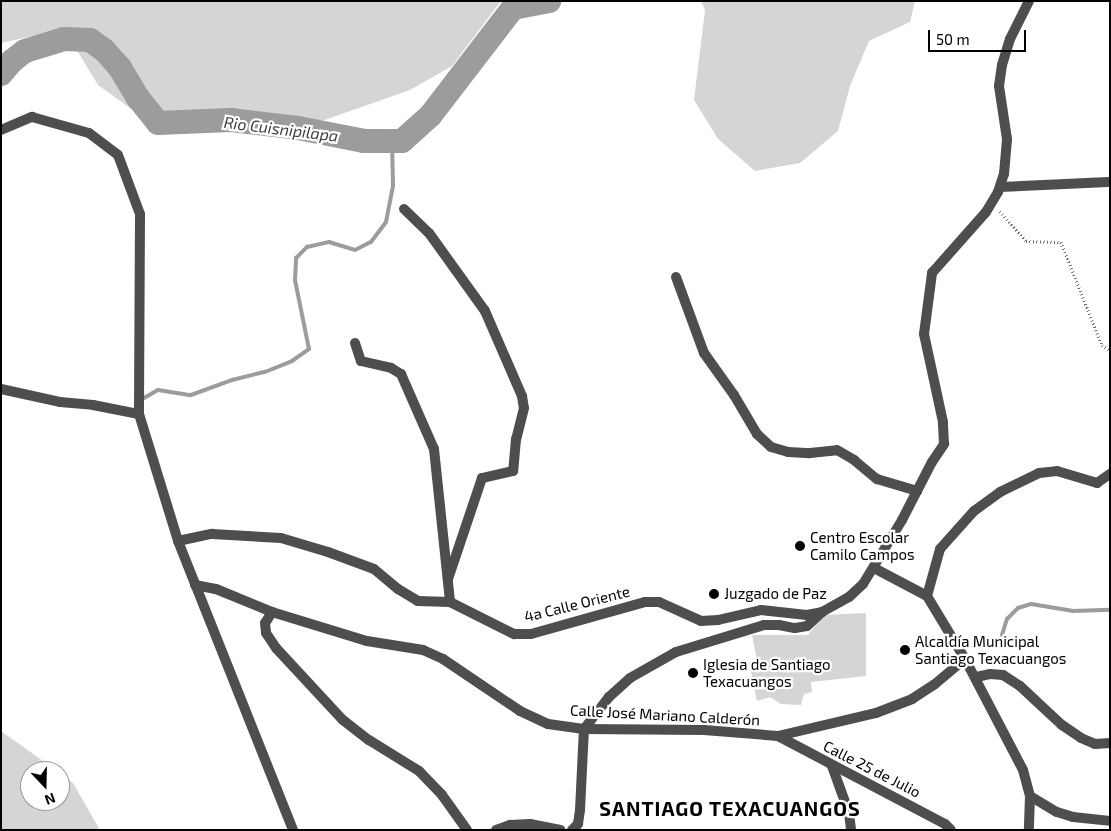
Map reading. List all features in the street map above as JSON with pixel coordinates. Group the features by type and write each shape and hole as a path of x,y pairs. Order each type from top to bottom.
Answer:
{"street":[{"path":"572,830 578,824 580,810 584,729 609,697 630,678 661,658 764,625 779,624 795,628 807,626 822,612 849,597 863,584 874,568 944,444 943,422 924,334 932,273 992,202 1000,187 1004,174 1007,139 1000,93 1002,65 1010,39 1029,1"},
{"path":"1,130 32,117 89,133 118,155 140,214 139,414 178,540 293,830"},
{"path":"1000,187 1108,182"},
{"path":"404,209 429,233 485,311 519,388 524,408 516,439 513,471 482,478 448,579"},
{"path":"676,277 704,353 734,395 757,434 771,447 788,452 810,453 837,450 854,460 877,479 917,491"},
{"path":"355,344 361,361 391,368 401,374 434,449 450,602"},
{"path":"1,389 60,402 139,414"},
{"path":"927,596 940,549 974,511 1000,492 1039,473 1057,471 1096,483 1110,474"},
{"name":"4a Calle Oriente","path":"178,540 212,534 281,538 328,552 374,569 398,589 418,601 450,602 514,634 531,634 645,602 659,602 701,621 718,620 761,610 807,615 822,612"},
{"path":"874,568 927,596 965,658 1023,770 1030,796 1029,830"},
{"name":"Calle José Mariano Calderón","path":"195,585 216,589 272,612 367,641 423,650 443,659 520,711 548,724 584,729 704,730 778,736 876,712 912,699 935,684 965,658"},
{"path":"272,612 265,623 266,633 276,648 344,720 369,740 419,771 442,795 467,830"},
{"path":"976,677 990,674 1003,675 1020,686 1062,725 1082,738 1095,744 1110,743"},
{"name":"Calle 25 de Julio","path":"778,736 832,766 913,806 952,830"},
{"path":"832,766 849,813 850,830"},
{"path":"1030,796 1057,812 1073,817 1110,821"},
{"path":"496,830 510,825 530,824 560,830"}],"path":[{"path":"992,202 1026,241 1061,242 1102,345 1110,351"}],"shaded area":[{"path":"1,1 501,1 452,66 410,90 316,123 241,110 147,120 98,85 64,29 1,43"},
{"path":"701,1 915,1 910,22 869,41 850,86 838,131 800,163 755,171 718,139 694,100 705,10"},
{"path":"866,613 866,676 811,682 812,692 804,694 801,705 781,704 770,697 757,701 749,662 757,660 752,635 808,635 824,615"},
{"path":"1,731 43,761 20,761 20,811 70,811 70,781 100,830 1,830"}],"waterway":[{"name":"Rio Cuisnipilapa","path":"1,74 12,61 25,51 64,39 90,40 104,50 120,68 138,98 158,123 231,120 298,128 364,141 402,141 430,116 513,8 549,1"},
{"path":"144,398 158,390 191,395 232,380 265,372 292,361 309,349 295,280 296,258 307,247 329,242 355,250 371,242 386,222 393,185 392,141"},
{"path":"1002,635 1007,619 1018,608 1031,604 1073,611 1110,610"}],"place":[{"name":"Centro Escolar Camilo Campos","path":"800,546"},
{"name":"Juzgado de Paz","path":"714,594"},
{"name":"Alcaldía Municipal Santiago Texacuangos","path":"905,650"},
{"name":"Iglesia de Santiago Texacuangos","path":"693,673"}],"district":[{"name":"SANTIAGO TEXACUANGOS","path":"730,808"}]}
